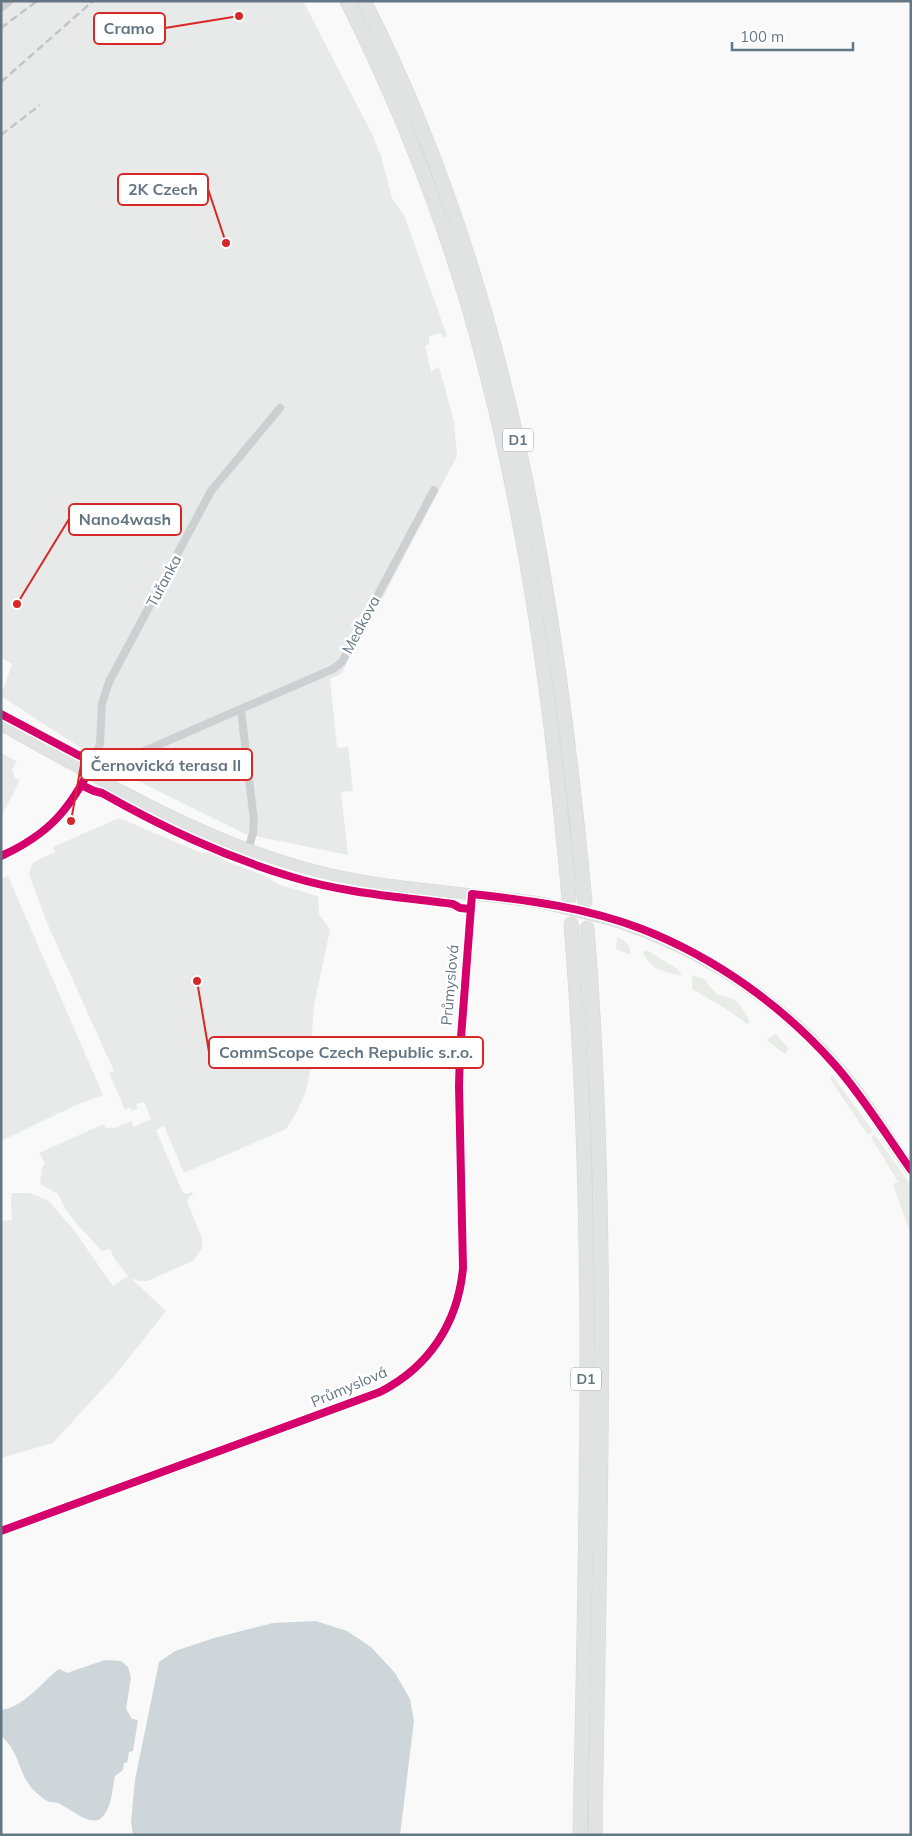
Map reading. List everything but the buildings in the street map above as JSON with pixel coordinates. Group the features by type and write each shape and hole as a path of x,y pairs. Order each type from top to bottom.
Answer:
{"highway":[{"name":"D1","path":"347,1 402,120 439,217 468,307 493,399 519,524 539,641 555,764 569,898"},
{"name":"D1","path":"364,1 408,96 460,228 486,311 510,402 528,489 556,648 572,771 585,902"},
{"name":"D1","path":"571,924 582,1104 587,1347 580,1835"},
{"name":"D1","path":"587,928 595,1030 598,1104 602,1348 595,1835"},
{"path":"596,1789 602,1835"}],"street":[{"path":"1,8 10,1"},
{"name":"Tuřanka","path":"1,856 31,841 50,826 74,798 88,773 100,744 102,704 109,682 212,491 280,408"},
{"name":"Medkova","path":"142,752 333,669 342,662 434,490"},
{"path":"241,710 254,821 248,850"},
{"path":"1,725 198,830 248,850 344,878 543,903 641,929 687,950 723,970 774,1006 820,1049 849,1082 911,1170"},
{"name":"Průmyslová","path":"1,1532 380,1392 412,1372 436,1346 446,1330 457,1305 463,1268 459,1060 472,894"}],"shaded area":[{"path":"18,1 303,1 372,134 381,156 392,198 405,217 447,336 445,338 440,333 429,337 429,344 425,346 431,372 439,367 454,421 457,456 358,645 352,650 342,673 330,679 337,748 348,747 353,791 341,792 348,855 245,834 110,767 1,696 12,664 1,658 1,13"},
{"path":"1,753 17,761 12,770 15,778 20,780 1,817"},
{"path":"119,818 202,853 212,852 219,855 225,861 263,875 280,885 318,896 319,914 330,930 314,1005 310,1071 305,1094 286,1129 184,1173 164,1126 156,1130 183,1193 192,1192 193,1195 189,1196 187,1201 202,1238 202,1248 194,1260 148,1281 139,1281 131,1278 166,1311 116,1374 53,1443 1,1458 1,1221 12,1220 12,1193 30,1193 49,1201 73,1229 113,1286 128,1276 115,1260 110,1249 102,1251 76,1223 65,1209 58,1194 40,1184 42,1167 45,1163 39,1153 104,1124 106,1129 111,1127 112,1129 131,1121 134,1127 151,1119 144,1102 136,1104 138,1108 132,1111 130,1107 125,1110 109,1073 114,1071 47,923 29,874 32,864 55,852 53,847"},
{"path":"8,876 103,1095 76,1105 1,1141 1,879"},
{"path":"617,937 627,943 630,948 630,955 616,949"},
{"path":"647,950 680,971 681,976 658,969 649,963 643,952"},
{"path":"692,975 704,979 717,995 724,996 738,1003 750,1022 747,1024 728,1010 692,989"},
{"path":"776,1034 789,1049 785,1054 766,1040"},
{"path":"832,1075 873,1131 868,1135 830,1079"},
{"path":"875,1135 911,1185 911,1234 893,1185 898,1182 871,1137"},
{"path":"316,1621 347,1631 371,1647 395,1673 410,1699 414,1721 400,1835 133,1835 131,1822 135,1780 159,1662 175,1651 214,1638 273,1623"},
{"path":"105,1660 121,1661 128,1667 131,1678 126,1709 132,1719 138,1720 133,1751 129,1752 127,1763 124,1763 123,1770 115,1776 107,1810 100,1819 90,1820 58,1803 48,1802 32,1788 12,1748 1,1736 1,1710 9,1708 25,1699 59,1669 67,1673"}],"railway":[{"path":"1,28 37,1"},
{"path":"1,82 93,1"},
{"path":"1,135 40,105"}],"cycle path":[{"path":"1,714 80,756 84,755 94,761 77,793 57,818 33,838 1,856"},
{"path":"81,785 102,793 194,840 242,860 292,877 352,891 453,904 460,908 471,909"},
{"path":"1,1531 380,1392 413,1370 438,1341 455,1307 463,1268 459,1086 472,894 580,910 622,922 669,941 722,969 771,1004 815,1043 856,1090 911,1170"}],"place":[{"name":"Cramo","path":"239,16"},
{"name":"2K Czech","path":"226,243"},
{"name":"Nano4wash","path":"17,604"},
{"name":"Černovická terasa II","path":"71,821"},
{"name":"CommScope Czech Republic s.r.o.","path":"197,981"}]}
